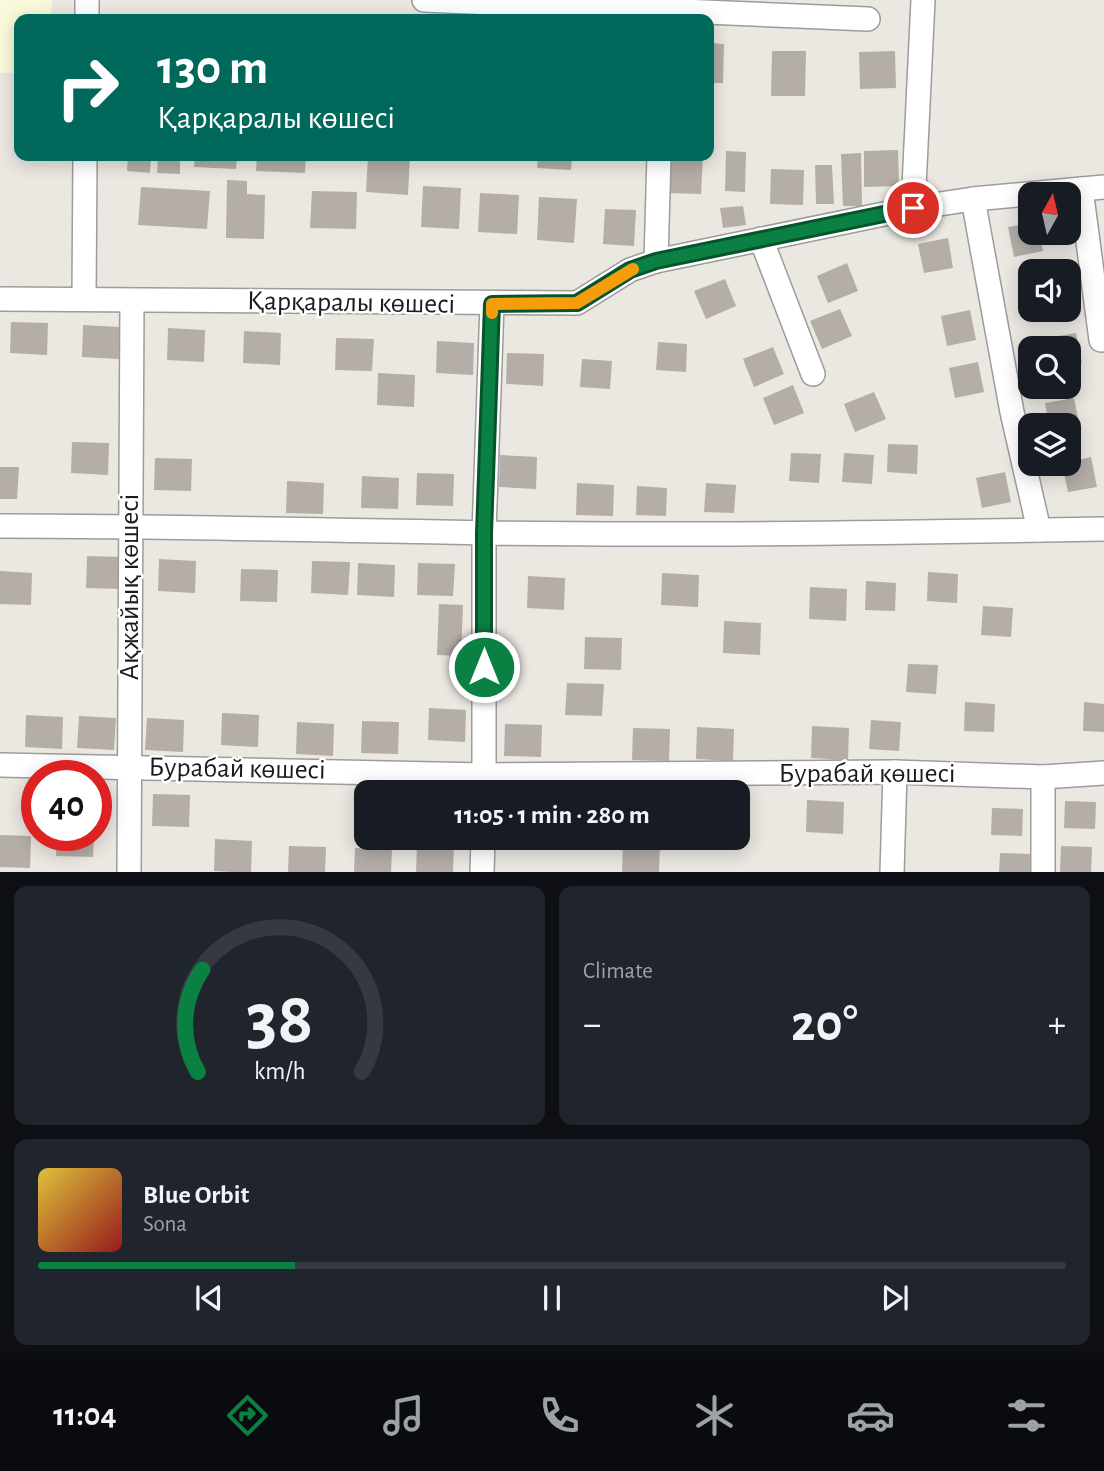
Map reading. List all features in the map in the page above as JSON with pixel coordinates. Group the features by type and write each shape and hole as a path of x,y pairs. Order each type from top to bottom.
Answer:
{"street":[{"path":"424,0 647,14"},
{"path":"913,208 922,0"},
{"path":"714,16 868,19"},
{"path":"84,299 85,161"},
{"path":"656,261 659,161"},
{"name":"Қарқаралы көшесі","path":"1082,189 1104,187"},
{"name":"Қарқаралы көшесі","path":"0,299 577,303 630,270 656,261 913,208 1018,195"},
{"path":"1082,197 1101,340"},
{"path":"972,199 1012,412 1040,530"},
{"path":"761,239 813,374"},
{"name":"Ақжайық көшесі","path":"129,872 132,301"},
{"path":"484,780 484,533 492,304"},
{"path":"0,526 484,533 883,534 1104,529"},
{"name":"Бурабай көшесі","path":"0,765 130,766 405,780"},
{"path":"892,872 895,772"},
{"name":"Бурабай көшесі","path":"621,780 895,772 1043,777 1104,774"},
{"path":"1042,872 1043,777"},
{"path":"482,872 483,850"}],"shaded area":[{"path":"0,0 52,0 51,14 14,14 14,73 0,73"}],"building":[{"path":"714,43 724,44 723,83 714,83"},
{"path":"772,51 806,51 805,96 771,96"},
{"path":"895,51 896,88 860,89 859,52"},
{"path":"898,150 899,186 864,187 864,151"},
{"path":"726,151 746,152 745,192 725,191"},
{"path":"861,153 862,206 843,206 841,154"},
{"path":"128,161 151,161 150,173 127,171"},
{"path":"158,161 180,161 180,174 157,173"},
{"path":"195,161 237,161 236,169 194,167"},
{"path":"257,161 306,161 305,173 256,171"},
{"path":"368,161 410,161 408,195 366,192"},
{"path":"538,161 572,161 571,170 537,168"},
{"path":"668,161 703,161 701,194 667,193"},
{"path":"815,165 832,165 834,204 816,204"},
{"path":"771,169 804,170 803,205 770,204"},
{"path":"227,180 247,181 247,194 265,195 264,239 226,238"},
{"path":"423,186 461,188 459,229 421,227"},
{"path":"141,187 210,191 207,229 138,225"},
{"path":"312,191 357,192 356,229 310,228"},
{"path":"480,193 519,195 517,234 478,232"},
{"path":"539,197 577,199 574,243 537,240"},
{"path":"743,206 746,225 723,228 720,208"},
{"path":"605,209 636,210 634,246 603,244"},
{"path":"1018,225 1018,245 1042,245 1043,251 1014,257 1008,227"},
{"path":"948,238 953,268 924,273 918,244"},
{"path":"847,263 858,291 828,303 817,276"},
{"path":"725,279 736,306 706,319 694,291"},
{"path":"840,309 852,336 822,349 810,321"},
{"path":"970,310 976,340 947,346 941,316"},
{"path":"11,322 48,323 47,355 10,353"},
{"path":"83,325 120,327 119,359 82,357"},
{"path":"168,328 205,330 204,362 167,360"},
{"path":"244,331 281,333 280,365 243,363"},
{"path":"336,338 374,339 372,371 335,370"},
{"path":"437,341 474,343 473,375 436,373"},
{"path":"658,342 687,344 686,372 656,370"},
{"path":"773,347 784,374 754,387 743,359"},
{"path":"507,353 544,354 543,386 506,384"},
{"path":"582,359 612,361 610,389 580,387"},
{"path":"978,362 984,392 955,398 949,368"},
{"path":"378,373 415,375 414,407 377,405"},
{"path":"793,385 804,413 774,425 763,398"},
{"path":"874,392 886,419 855,432 844,404"},
{"path":"1074,399 1077,413 1047,413 1045,403"},
{"path":"72,442 109,443 108,475 71,473"},
{"path":"888,444 918,445 917,474 887,472"},
{"path":"791,453 821,454 819,483 789,481"},
{"path":"844,453 874,455 872,484 842,482"},
{"path":"500,455 537,457 536,489 499,487"},
{"path":"1091,457 1097,487 1068,492 1065,476 1081,476 1081,459"},
{"path":"155,458 192,459 191,491 154,490"},
{"path":"0,467 19,467 17,499 0,499"},
{"path":"1005,472 1011,502 982,508 976,478"},
{"path":"417,473 454,474 453,506 416,505"},
{"path":"362,476 399,478 398,509 361,508"},
{"path":"287,481 324,483 323,514 286,513"},
{"path":"577,483 614,485 613,516 576,515"},
{"path":"706,483 736,485 734,513 704,512"},
{"path":"637,486 667,488 666,516 636,515"},
{"path":"87,556 124,557 123,589 86,588"},
{"path":"159,559 196,561 195,593 158,591"},
{"path":"312,561 350,562 348,595 311,593"},
{"path":"358,563 395,565 394,597 357,595"},
{"path":"418,563 455,564 453,596 417,595"},
{"path":"241,569 278,570 277,602 240,601"},
{"path":"0,571 32,573 31,605 0,604"},
{"path":"928,572 958,574 957,603 927,601"},
{"path":"662,573 699,575 698,607 661,605"},
{"path":"528,576 565,578 564,610 527,608"},
{"path":"866,581 896,583 895,611 865,610"},
{"path":"810,587 847,589 846,621 809,619"},
{"path":"439,604 463,605 461,656 437,655"},
{"path":"983,606 1013,608 1011,637 981,635"},
{"path":"724,621 761,623 760,655 723,653"},
{"path":"585,637 622,638 621,670 584,669"},
{"path":"908,664 938,665 936,694 906,692"},
{"path":"567,683 604,684 602,716 565,715"},
{"path":"965,702 995,704 994,732 964,731"},
{"path":"1084,702 1104,704 1104,732 1083,731"},
{"path":"429,708 466,710 465,742 428,740"},
{"path":"222,713 259,715 258,747 221,745"},
{"path":"26,715 63,717 62,749 25,747"},
{"path":"79,716 116,718 114,750 77,748"},
{"path":"147,718 184,720 183,752 145,750"},
{"path":"871,720 901,722 899,751 869,749"},
{"path":"362,721 399,722 398,754 361,753"},
{"path":"297,722 334,724 333,756 296,754"},
{"path":"505,724 542,725 541,757 504,756"},
{"path":"812,726 849,728 848,760 811,758"},
{"path":"697,727 734,729 733,761 696,759"},
{"path":"633,728 670,729 669,761 632,760"},
{"path":"153,794 190,795 189,827 152,826"},
{"path":"807,800 844,802 843,834 806,832"},
{"path":"1065,801 1096,802 1095,829 1064,828"},
{"path":"992,808 1023,809 1022,836 991,835"},
{"path":"0,835 21,836 21,851 31,851 30,868 0,867"},
{"path":"215,839 252,841 251,872 214,871"},
{"path":"289,846 326,847 325,872 288,872"},
{"path":"1061,846 1092,847 1091,872 1060,872"},
{"path":"355,850 392,850 391,872 354,872"},
{"path":"417,850 454,850 453,872 416,872"},
{"path":"623,850 660,850 659,872 622,872"},
{"path":"56,851 93,851 93,857 56,856"},
{"path":"1000,853 1031,854 1030,872 999,872"}],"slow traffic":[{"path":"492,313 492,304 577,303 633,269"}],"route":[{"path":"484,667 484,533 492,304 577,303 630,270 656,261 913,208"}]}
